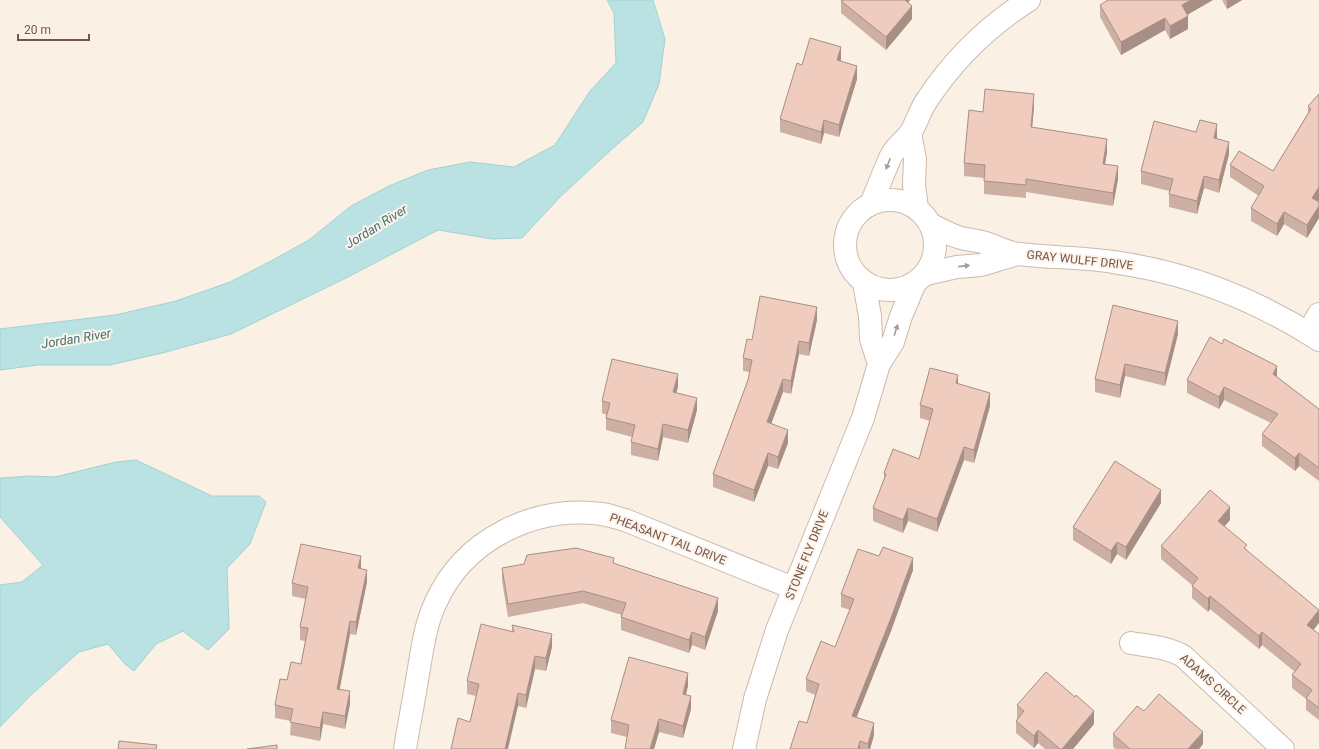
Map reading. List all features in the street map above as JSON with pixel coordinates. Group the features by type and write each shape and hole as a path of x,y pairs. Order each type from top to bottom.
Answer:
{"street":[{"path":"871,204 892,154 910,133 926,101 957,60 979,37 1001,18 1029,0"},
{"path":"910,133 915,159 914,185 924,216 934,234 936,244 933,260 921,279 903,289 890,291 876,289 864,283 854,274 847,261 844,248 846,234 851,222 860,211 871,204 894,200 906,203 924,216"},
{"name":"GRAY WULFF DRIVE","path":"924,216 959,237 980,241 1017,254 1112,261 1148,268 1185,278 1247,300 1313,337"},
{"name":"GRAY WULFF DRIVE","path":"921,279 957,267 981,265 1017,254"},
{"name":"STONE FLY DRIVE","path":"744,749 755,698 765,664 793,588 863,418 879,364 893,342 901,316 921,279"},
{"path":"864,283 870,316 871,339 879,364"},
{"path":"1313,337 1319,314"},
{"name":"PHEASANT TAIL DRIVE","path":"405,749 422,646 435,604 459,565 474,551 514,526 534,519 558,514 581,512 603,514 625,520 793,588"},
{"name":"ADAMS CIRCLE","path":"1131,643 1166,648 1184,656 1282,749"}],"water":[{"name":"Jordan River","path":"607,0 653,0 665,39 659,84 643,122 561,196 522,238 492,239 438,230 344,279 231,334 166,352 110,365 38,365 0,370 0,329 115,315 176,301 230,282 271,261 309,240 351,206 389,186 428,170 470,162 514,167 555,145 590,91 616,63 614,13"},
{"path":"136,460 212,496 259,496 266,502 250,544 227,568 229,629 208,650 183,631 156,644 134,671 125,664 108,644 79,652 31,695 0,727 0,585 22,582 43,565 0,517 0,478 30,476 55,477 116,462"}],"building":[{"path":"905,0 912,6 886,37 841,1"},
{"path":"1108,0 1191,0 1182,5 1188,16 1170,26 1165,18 1121,42 1100,5"},
{"path":"810,38 841,47 837,60 857,66 839,125 824,120 821,132 780,119 797,63 802,65"},
{"path":"985,89 1034,94 1031,127 1107,139 1103,164 1118,166 1113,193 1026,179 1026,185 984,181 985,165 964,163 969,110 983,112"},
{"path":"1319,94 1319,187 1312,198 1319,202 1319,206 1307,225 1284,212 1277,224 1251,208 1264,186 1230,165 1239,151 1273,171 1311,109 1308,106"},
{"path":"1200,120 1217,124 1214,138 1229,142 1219,180 1204,176 1197,201 1169,194 1173,179 1141,171 1154,121 1196,132"},
{"path":"760,296 817,307 809,343 799,341 791,381 783,379 767,422 788,430 778,457 768,453 754,490 713,474 748,380 752,360 743,358 747,339 752,340"},
{"path":"1113,305 1178,321 1165,373 1125,364 1120,385 1095,379"},
{"path":"1210,337 1222,344 1224,339 1277,366 1273,374 1319,409 1319,468 1299,453 1295,458 1262,434 1278,414 1224,387 1219,397 1187,380"},
{"path":"612,359 678,374 673,392 697,398 688,430 663,424 658,449 631,442 635,425 606,418 610,403 602,401"},
{"path":"930,368 958,375 956,383 990,393 974,450 964,447 937,519 908,508 903,520 873,508 886,474 884,473 893,449 919,459 933,409 920,405"},
{"path":"1115,461 1161,490 1126,547 1117,542 1111,551 1073,527"},
{"path":"1210,490 1230,507 1218,521 1247,545 1244,548 1319,610 1307,625 1319,634 1319,708 1306,698 1312,690 1292,675 1301,664 1262,632 1259,636 1210,596 1208,599 1192,586 1198,578 1161,546"},
{"path":"301,544 361,556 358,568 367,570 356,622 350,621 337,689 350,691 345,716 323,712 320,728 290,722 293,709 275,705 280,679 287,680 291,662 301,664 308,628 300,627 308,587 292,583"},
{"path":"883,547 913,558 852,716 874,723 868,744 860,741 858,749 790,749 799,721 807,723 819,684 806,679 821,641 835,647 854,599 841,594 858,549 879,556"},
{"path":"576,548 614,558 613,563 718,598 705,637 692,632 689,640 621,617 626,603 583,591 508,604 502,568 524,564 527,555"},
{"path":"481,624 514,632 512,625 552,634 546,658 535,656 526,695 518,693 505,749 451,749 458,718 470,722 479,684 467,681"},
{"path":"629,657 688,673 683,694 691,696 683,726 659,719 650,749 625,749 629,725 611,720"},
{"path":"1046,672 1094,711 1062,749 1060,749 1038,730 1034,736 1016,721 1024,711 1017,705"},
{"path":"1159,694 1203,732 1188,749 1130,749 1113,734 1137,706 1144,711"},
{"path":"119,741 157,745 156,749 118,749"},
{"path":"277,745 277,749 247,749"}]}
